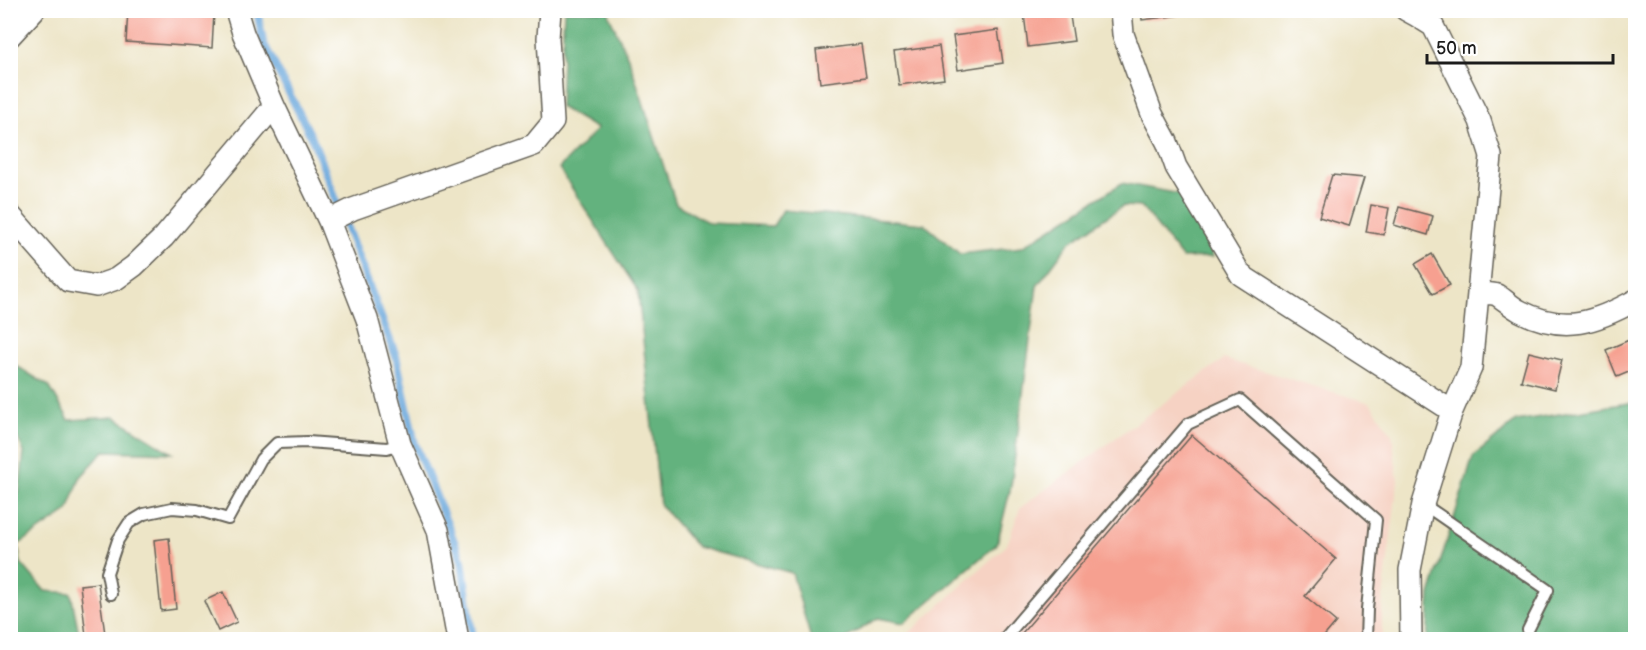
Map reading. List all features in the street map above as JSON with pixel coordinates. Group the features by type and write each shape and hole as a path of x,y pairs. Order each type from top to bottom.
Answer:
{"street":[{"path":"10,36 34,10"},
{"path":"236,10 243,33 274,106 339,216 400,444 438,530 458,639"},
{"path":"339,216 534,145 553,122 548,38 550,10"},
{"path":"1121,10 1123,34 1152,114 1167,141 1176,167 1241,275 1452,411"},
{"path":"1406,10 1433,26 1480,121 1491,156 1471,368 1452,411 1423,504 1410,570 1412,639"},
{"path":"10,215 68,281 96,286 116,279 134,266 164,237 274,106"},
{"path":"1479,293 1496,294 1512,307 1534,319 1575,324 1597,320 1635,300"}],"lane":[{"path":"1003,639 1188,424 1239,400 1376,520 1366,639"},
{"path":"111,594 107,573 118,540 129,523 144,514 172,508 197,510 228,519 261,459 277,443 308,442 387,448 400,444"},
{"path":"1423,504 1548,590 1528,630"}],"shaded area":[{"path":"1224,359 1370,403 1392,434 1398,481 1382,605 1382,639 901,640 1007,545 1020,508"}],"green space":[{"path":"564,11 610,11 609,15 630,62 676,204 709,223 773,226 783,210 924,224 960,254 1022,247 1122,183 1185,195 1213,257 1182,258 1142,207 1123,206 1069,243 1037,286 1011,486 997,544 904,623 878,618 845,639 811,639 792,573 697,547 660,505 638,291 559,168 597,129 560,107"},
{"path":"10,362 49,386 69,420 115,417 172,453 104,451 80,478 68,511 18,545 21,563 45,591 71,593 80,639 11,639 11,496 19,493 24,452 14,430 11,431"},
{"path":"1635,402 1635,639 1427,640 1430,595 1473,457 1516,421"}],"building":[{"path":"128,10 214,13 212,48 126,42"},
{"path":"928,10 952,10 952,16 927,15"},
{"path":"1069,10 1074,41 1028,47 1024,14"},
{"path":"1141,10 1187,10 1188,14 1142,20"},
{"path":"998,30 1003,63 958,70 953,36"},
{"path":"861,44 866,77 820,83 816,50"},
{"path":"939,46 944,79 899,85 894,52"},
{"path":"1332,175 1364,178 1349,226 1319,217"},
{"path":"1371,205 1389,208 1384,235 1366,232"},
{"path":"1399,207 1433,216 1428,235 1394,225"},
{"path":"1432,254 1450,285 1433,294 1415,264"},
{"path":"1636,337 1636,369 1617,377 1606,350"},
{"path":"1529,352 1562,360 1555,389 1521,381"},
{"path":"1192,435 1336,559 1305,596 1336,622 1321,640 1016,640"},
{"path":"169,538 176,609 161,611 154,540"},
{"path":"98,583 105,634 86,636 80,585"},
{"path":"223,592 237,622 218,631 204,601"}],"waterway":[{"path":"257,10 263,42 313,140 396,356 415,444 462,561 473,640"}]}
